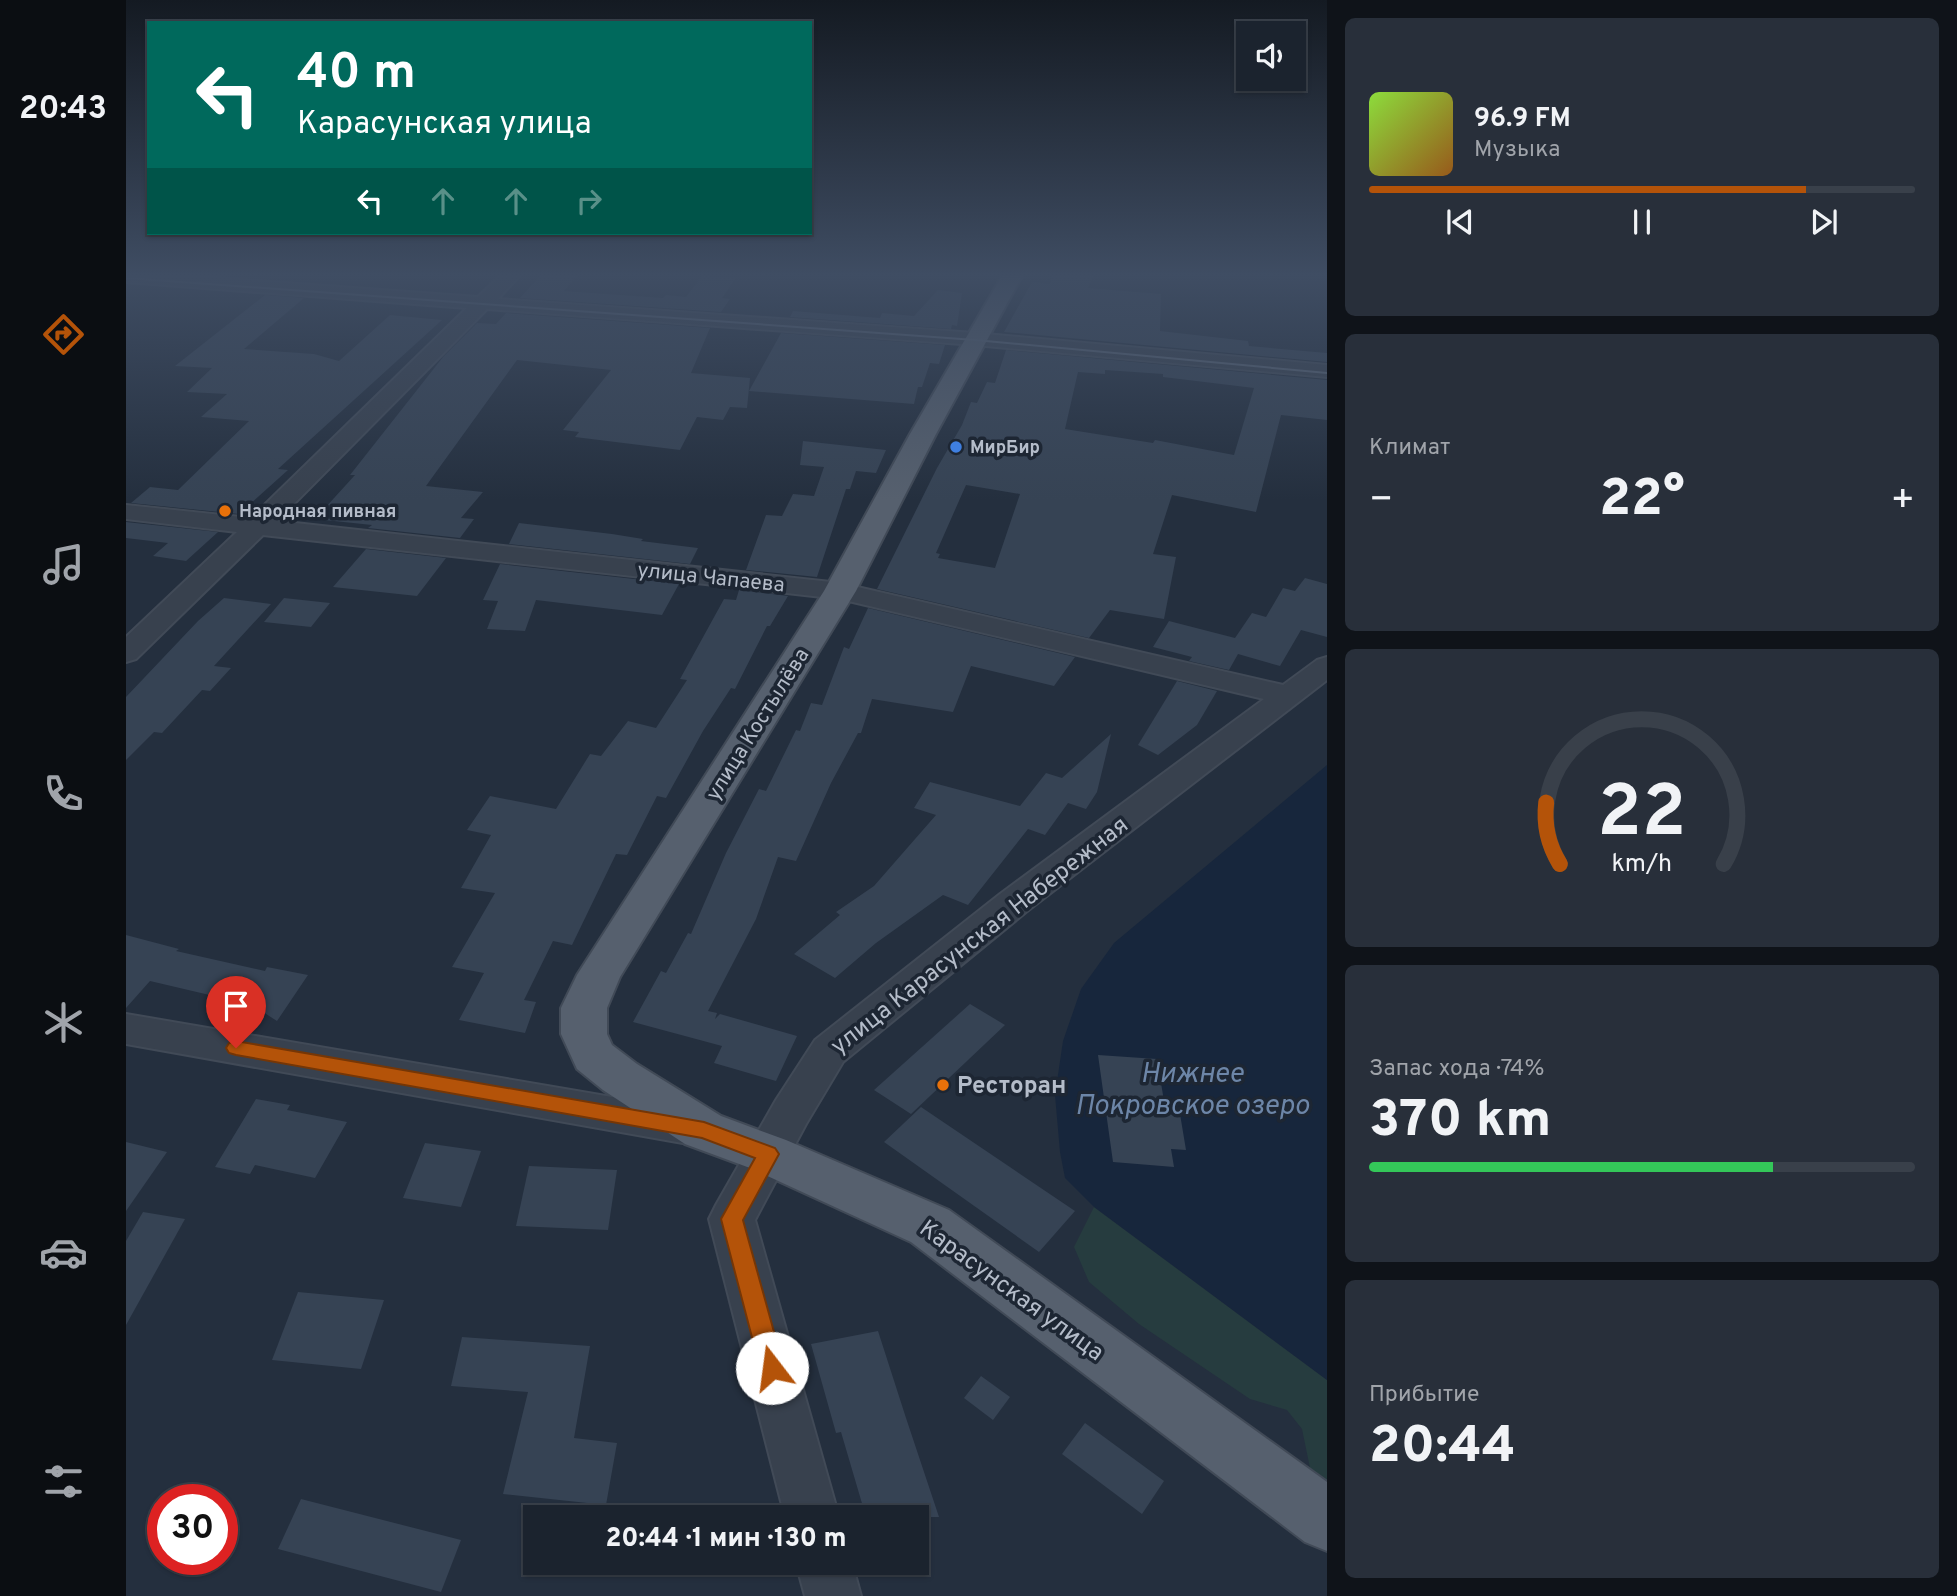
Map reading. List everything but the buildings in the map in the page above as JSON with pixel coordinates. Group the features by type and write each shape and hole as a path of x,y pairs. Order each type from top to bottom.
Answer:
{"main road":[{"name":"улица Костылёва","path":"704,1130 620,1077 594,1056 584,1034 584,1008 599,975 840,591 968,350"},
{"name":"Карасунская улица","path":"704,1130 768,1154 930,1226 1327,1520"}],"street":[{"path":"126,653 434,350"},
{"path":"1108,350 1327,371"},
{"name":"улица Чапаева","path":"126,512 840,591 1288,695"},
{"name":"улица Карасунская Набережная","path":"809,1505 732,1219 830,1051 1013,903 1206,760 1327,666"},
{"name":"Карасунская улица","path":"126,1028 704,1130"},
{"path":"827,1575 833,1596"}],"green space":[{"path":"1094,1207 1327,1380 1327,1480 1310,1468 1302,1429 1287,1410 1250,1399 1139,1324 1089,1282 1074,1247"}],"water":[{"name":"Нижнее Покровское озеро","path":"1327,765 1327,1380 1094,1207 1065,1178 1055,1095 1063,1041 1081,989 1114,943"}],"tram line":[{"path":"1087,350 1327,373"}],"place":[{"name":"МирБир","path":"956,447"},
{"name":"Народная пивная","path":"225,511"},
{"name":"Ресторан","path":"943,1085"}],"route":[{"path":"236,1048 704,1130 768,1154 732,1219 772,1368"}]}
